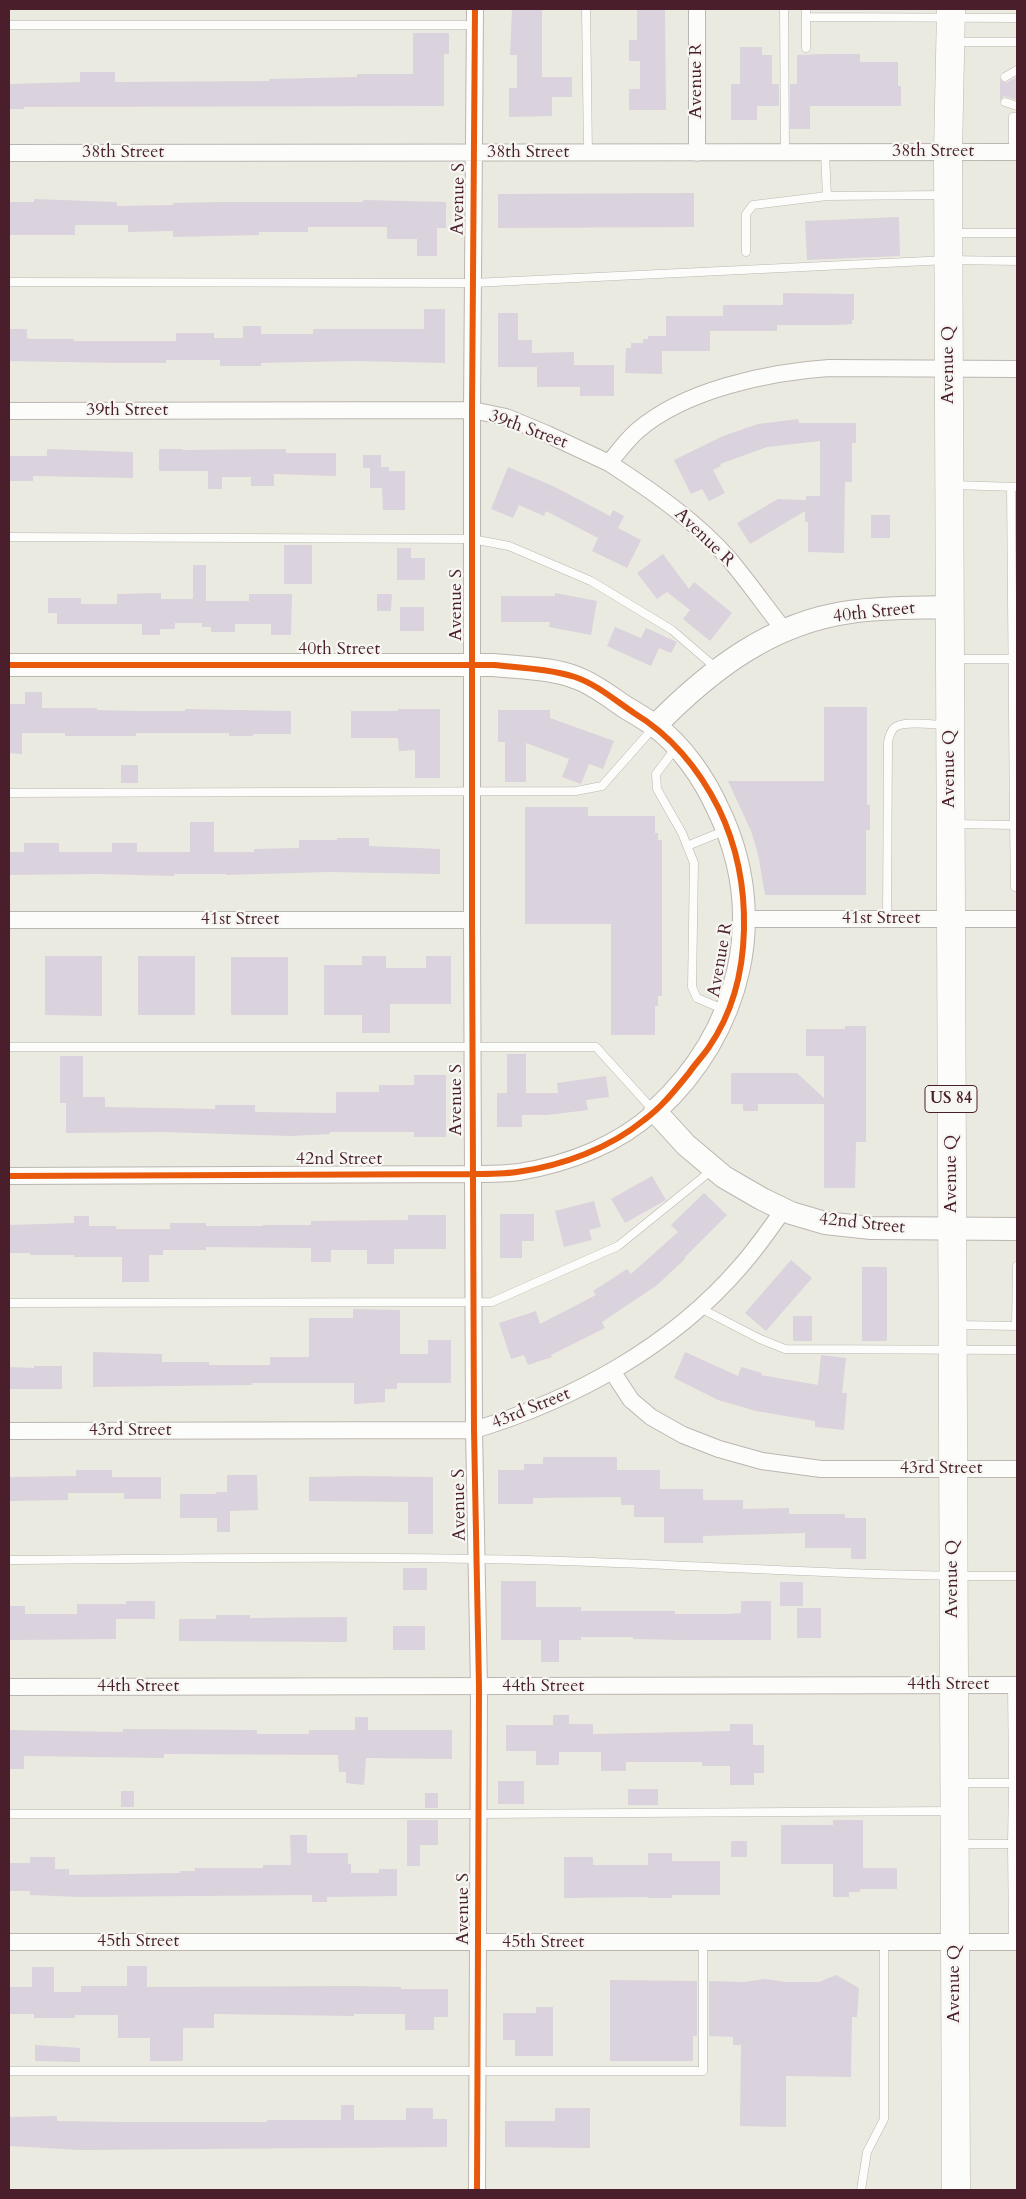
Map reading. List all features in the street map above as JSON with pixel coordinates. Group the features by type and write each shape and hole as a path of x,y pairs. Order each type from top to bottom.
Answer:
{"highway":[{"name":"Avenue Q","path":"950,23 948,260 956,2190"}],"street":[{"name":"Avenue R","path":"697,9 697,153"},
{"name":"Avenue S","path":"474,17 472,1048 474,1430 478,1687 479,1942 477,2190"},
{"name":"38th Street","path":"9,153 1015,152"},
{"path":"609,463 625,444 651,421 675,407 710,392 750,379 821,369 1017,369"},
{"name":"39th Street","path":"9,412 472,410 506,417 609,463"},
{"name":"Avenue R","path":"609,463 652,492 695,526 730,560 784,630"},
{"name":"40th Street","path":"9,665 472,665 511,667 576,677 655,726 680,701 718,669 744,650 784,630 849,612 949,607"},
{"name":"Avenue R","path":"655,726 676,747 709,789 729,830 739,863 745,919 744,942 737,978 727,1011 710,1046 671,1096 655,1111"},
{"name":"41st Street","path":"745,919 1017,919"},
{"name":"41st Street","path":"9,920 472,920"},
{"name":"42nd Street","path":"9,1176 473,1174 518,1172 558,1164 602,1147 644,1121 655,1111 686,1146 724,1177 762,1199 784,1209 825,1223 871,1228 1017,1229"},
{"path":"612,1371 652,1345 700,1308 740,1268 784,1209"},
{"name":"43rd Street","path":"9,1431 474,1430 515,1418 571,1394 612,1371 631,1400 651,1417 683,1435 720,1449 762,1461 821,1469 1017,1469"},
{"name":"44th Street","path":"9,1687 1014,1685"},
{"name":"45th Street","path":"9,1942 1015,1942"}],"lane":[{"path":"586,9 588,153"},
{"path":"784,9 785,153"},
{"path":"806,48 806,13 950,23 1017,18"},
{"path":"9,24 474,17"},
{"path":"950,23 1017,42"},
{"path":"1005,77 1017,70"},
{"path":"1005,102 1017,106"},
{"path":"1015,152 1013,117 1017,118"},
{"path":"825,153 827,196"},
{"path":"746,252 746,214 753,205 827,196 948,196"},
{"path":"948,233 1017,233"},
{"path":"9,282 473,282 948,260 1017,261"},
{"path":"949,485 1014,487 1016,711 1016,798 1014,825 1016,839 1015,887 1017,887"},
{"path":"9,537 472,539 509,546 591,581 672,630 718,669"},
{"path":"950,659 1015,659"},
{"path":"886,919 888,742 890,732 895,726 906,724 950,726"},
{"path":"9,793 472,793 576,791 602,786 655,726"},
{"path":"676,747 656,774 657,789 682,833 694,863 692,987 697,998 727,1011"},
{"path":"950,824 1014,825"},
{"path":"687,846 729,830"},
{"path":"9,1047 596,1047 655,1111"},
{"path":"9,1303 492,1302 618,1246 714,1169"},
{"path":"700,1308 760,1339 785,1349 952,1338 1017,1326 1017,1266"},
{"path":"952,1338 1017,1350"},
{"path":"9,1560 476,1559 953,1577 1017,1576"},
{"path":"1014,1685 1015,1942"},
{"path":"954,1783 1015,1784"},
{"path":"9,1814 478,1814 954,1810"},
{"path":"954,1844 1015,1844"},
{"path":"861,2190 867,2152 884,2119 884,1942"},
{"path":"9,2071 478,2069 703,2071 703,1943"}],"building":[{"path":"512,9 542,9 542,77 572,77 572,97 552,97 552,116 509,117 509,88 517,88 517,55 510,55"},
{"path":"637,9 665,9 666,110 629,110 629,89 640,89 640,61 629,61 629,40 637,40"},
{"path":"413,33 449,33 449,54 444,54 444,106 24,107 24,109 9,109 9,84 80,82 80,72 115,72 115,82 269,81 269,79 357,77 357,74 413,74"},
{"path":"740,47 762,47 762,55 772,55 772,84 779,84 779,106 757,106 757,120 731,120 731,84 740,84"},
{"path":"860,54 860,62 898,62 898,86 901,86 901,106 810,106 810,129 790,129 790,84 797,84 797,55"},
{"path":"1017,77 1017,100 1004,96 1000,100 1000,79 1006,83"},
{"path":"694,193 694,227 498,228 498,194"},
{"path":"34,199 117,202 117,206 221,202 363,202 363,200 446,202 446,228 437,228 437,256 417,256 417,239 387,239 387,227 308,227 308,232 259,232 259,235 173,237 173,231 128,232 128,225 75,225 75,235 9,235 9,202 34,202"},
{"path":"899,217 900,256 807,260 805,221"},
{"path":"783,293 854,294 854,320 852,320 852,324 777,325 777,331 710,331 710,351 662,351 662,374 625,373 626,348 631,348 631,343 643,343 643,339 648,339 648,336 666,336 666,316 723,316 723,305 783,305"},
{"path":"424,309 445,309 445,363 354,361 261,363 261,366 220,366 220,360 166,360 166,363 9,361 9,329 27,329 27,338 30,339 74,339 74,341 176,341 176,333 214,333 214,338 243,338 243,326 261,326 261,334 313,334 313,329 424,329"},
{"path":"498,313 518,313 518,340 532,340 532,353 574,352 574,365 614,365 614,396 580,396 580,387 537,387 537,367 498,367"},
{"path":"798,419 799,423 856,423 856,443 852,443 852,482 845,482 844,553 808,552 808,522 805,522 805,511 750,544 737,523 778,499 806,500 806,496 820,496 820,441 767,447 720,464 721,466 713,470 725,493 709,501 702,489 691,494 674,460 723,436 758,424"},
{"path":"47,449 133,452 133,478 33,476 33,481 9,481 9,456 47,456"},
{"path":"159,449 286,449 286,453 336,453 336,476 274,474 274,486 251,486 251,477 222,477 222,489 208,489 208,471 159,471"},
{"path":"363,455 381,455 381,467 389,467 389,471 405,471 405,510 383,510 382,488 370,488 370,468 363,468"},
{"path":"508,467 553,486 610,516 613,510 624,516 618,528 641,540 627,568 592,551 598,538 546,511 544,516 519,505 513,518 491,509"},
{"path":"871,515 890,515 890,538 871,538"},
{"path":"284,545 312,545 312,584 284,584"},
{"path":"397,548 411,548 411,558 425,558 425,580 397,580"},
{"path":"663,554 689,589 694,582 732,613 710,641 683,619 690,610 667,592 657,599 637,573"},
{"path":"193,565 206,565 206,601 249,601 249,594 292,594 291,635 271,635 271,624 235,624 235,632 211,632 211,627 202,627 202,623 175,623 175,629 160,629 160,635 142,635 142,624 57,624 57,613 48,613 48,598 81,598 81,604 117,604 117,594 161,593 161,599 193,599"},
{"path":"555,593 597,601 591,635 549,627 550,622 501,622 501,596 555,596"},
{"path":"377,594 392,594 391,611 377,611"},
{"path":"400,607 424,607 424,631 400,631"},
{"path":"615,627 641,638 646,628 677,642 671,653 659,648 651,666 607,646"},
{"path":"25,692 42,692 42,708 97,708 97,710 136,711 185,711 185,709 291,711 291,734 229,736 229,733 136,733 136,736 65,736 65,733 22,733 22,754 9,753 9,704 25,704"},
{"path":"824,707 867,707 867,805 870,805 870,830 866,830 866,895 765,895 758,854 751,831 728,781 824,781"},
{"path":"398,709 440,709 440,778 415,778 415,750 399,751 398,738 351,738 351,711 398,711"},
{"path":"498,710 550,710 550,718 614,741 603,769 589,764 581,784 562,777 569,759 526,743 526,782 505,782 505,742 498,742"},
{"path":"121,765 138,765 138,783 121,783"},
{"path":"525,807 588,807 588,816 655,816 655,833 658,833 658,840 662,840 662,996 658,996 658,1006 655,1006 655,1035 611,1035 611,924 525,924"},
{"path":"190,822 214,822 214,852 254,852 254,849 299,848 299,840 369,838 369,846 440,849 440,874 329,872 226,875 174,874 174,876 98,874 9,875 9,852 24,852 24,843 59,843 59,852 112,852 112,843 137,843 137,852 190,852"},
{"path":"45,956 102,956 102,1016 45,1015"},
{"path":"138,956 195,956 195,1015 138,1015"},
{"path":"362,956 386,956 386,968 426,968 426,956 451,956 451,1004 390,1004 390,1033 362,1033 362,1015 324,1015 324,965 362,965"},
{"path":"231,957 288,957 288,1015 231,1015"},
{"path":"845,1026 866,1026 866,1142 856,1142 855,1188 824,1188 824,1104 758,1104 758,1111 743,1111 743,1104 731,1104 731,1073 797,1073 824,1098 824,1056 806,1056 806,1029 845,1029"},
{"path":"507,1054 526,1054 526,1093 558,1093 557,1083 606,1076 609,1097 586,1100 588,1110 547,1115 522,1115 522,1127 497,1127 497,1093 507,1093"},
{"path":"60,1056 83,1056 83,1097 105,1097 105,1107 215,1109 215,1105 255,1105 255,1112 336,1113 336,1092 379,1092 379,1085 414,1085 414,1075 446,1075 446,1137 414,1137 414,1132 330,1132 330,1134 291,1136 164,1132 66,1133 66,1103 60,1103"},
{"path":"652,1176 666,1200 625,1223 611,1199"},
{"path":"704,1193 727,1215 656,1286 602,1322 605,1328 551,1355 552,1357 528,1365 524,1355 511,1359 499,1323 536,1311 540,1324 596,1295 593,1291 627,1269 631,1274 678,1232 671,1225"},
{"path":"594,1201 601,1227 589,1230 592,1240 564,1247 555,1211"},
{"path":"500,1214 534,1214 534,1241 522,1241 522,1258 500,1258"},
{"path":"408,1215 446,1215 446,1249 394,1249 394,1264 367,1264 367,1250 331,1250 331,1262 311,1262 311,1248 206,1247 206,1250 163,1250 163,1255 149,1255 149,1282 122,1282 122,1257 74,1257 74,1255 9,1253 9,1225 74,1223 74,1216 89,1216 89,1226 116,1226 116,1229 170,1229 170,1223 206,1223 206,1226 311,1225 311,1221 408,1220"},
{"path":"791,1260 812,1278 766,1331 745,1313"},
{"path":"862,1267 887,1267 887,1341 862,1341"},
{"path":"353,1309 400,1310 400,1354 428,1354 428,1340 451,1340 451,1383 397,1383 397,1389 385,1389 385,1402 354,1404 354,1383 252,1383 252,1385 93,1387 93,1352 162,1354 162,1362 209,1362 209,1365 270,1365 270,1357 309,1357 309,1318 353,1318"},
{"path":"793,1316 812,1316 812,1341 793,1341"},
{"path":"685,1352 738,1376 741,1367 762,1373 761,1375 818,1385 821,1355 846,1358 842,1393 847,1393 844,1430 815,1427 815,1421 756,1411 718,1400 674,1378"},
{"path":"34,1366 62,1366 62,1389 9,1389 9,1367 34,1368"},
{"path":"543,1457 617,1457 617,1470 660,1470 660,1489 703,1489 703,1500 743,1500 743,1509 789,1508 789,1514 845,1514 845,1518 866,1518 866,1559 851,1559 851,1548 805,1548 805,1533 703,1536 703,1543 664,1543 664,1517 634,1517 634,1505 621,1505 621,1497 533,1498 533,1504 498,1504 498,1470 524,1470 524,1464 543,1464"},
{"path":"76,1470 112,1470 112,1477 161,1477 161,1499 124,1499 124,1493 68,1493 68,1500 9,1501 9,1477 76,1476"},
{"path":"227,1475 257,1475 258,1510 230,1511 230,1532 217,1532 217,1518 180,1518 180,1494 216,1494 216,1492 227,1492"},
{"path":"309,1477 433,1477 433,1534 408,1534 408,1502 309,1501"},
{"path":"403,1568 427,1568 427,1590 403,1590"},
{"path":"501,1581 536,1581 536,1607 581,1607 581,1611 675,1611 675,1614 728,1614 741,1613 741,1601 771,1601 771,1640 581,1637 581,1640 559,1640 559,1662 541,1662 541,1640 501,1640"},
{"path":"780,1582 803,1582 803,1606 780,1606"},
{"path":"126,1601 155,1601 155,1619 116,1619 116,1639 9,1640 9,1606 25,1606 25,1614 77,1614 77,1604 126,1604"},
{"path":"797,1608 821,1608 821,1638 797,1638"},
{"path":"216,1615 250,1615 250,1618 347,1617 347,1642 179,1641 179,1619 216,1619"},
{"path":"393,1626 425,1626 425,1650 393,1650"},
{"path":"553,1715 569,1715 569,1724 593,1724 593,1734 730,1731 730,1724 753,1724 753,1745 764,1745 764,1773 754,1773 754,1785 730,1785 730,1766 702,1766 702,1762 626,1762 626,1771 601,1771 601,1752 559,1752 559,1765 536,1765 536,1751 506,1751 506,1725 553,1725"},
{"path":"355,1717 368,1717 368,1730 452,1730 452,1759 366,1758 364,1785 346,1783 346,1772 339,1772 338,1755 164,1754 164,1758 24,1756 24,1769 9,1769 9,1730 123,1732 123,1729 257,1730 257,1734 309,1734 309,1730 355,1730"},
{"path":"498,1781 524,1781 524,1804 498,1804"},
{"path":"628,1789 658,1789 658,1805 628,1805"},
{"path":"121,1791 134,1791 134,1807 121,1807"},
{"path":"425,1793 438,1793 438,1808 425,1808"},
{"path":"407,1820 438,1820 438,1845 420,1845 420,1866 407,1866"},
{"path":"833,1820 863,1820 863,1868 897,1868 897,1889 860,1889 860,1892 849,1892 849,1897 833,1897 833,1864 781,1864 781,1825 833,1825"},
{"path":"290,1835 307,1835 307,1853 348,1853 348,1864 351,1864 351,1873 379,1873 379,1869 397,1869 397,1896 327,1897 327,1902 312,1902 312,1895 82,1897 30,1895 30,1891 9,1891 9,1863 30,1863 30,1857 55,1857 55,1869 69,1869 69,1875 180,1873 180,1871 195,1871 195,1868 263,1868 263,1865 291,1865"},
{"path":"731,1841 747,1841 747,1857 731,1857"},
{"path":"648,1853 672,1853 672,1861 720,1861 720,1895 672,1895 672,1898 564,1898 564,1857 593,1857 593,1865 648,1865"},
{"path":"127,1966 147,1966 147,1987 354,1986 448,1989 448,2017 434,2017 434,2030 405,2030 405,2014 354,2014 354,2016 214,2014 214,2028 183,2028 183,2061 150,2061 150,2038 118,2038 118,2015 75,2015 75,2018 34,2018 34,2014 9,2014 9,1987 32,1987 32,1967 54,1967 54,1992 81,1992 81,1986 127,1986"},
{"path":"836,1975 859,1988 857,2017 852,2017 851,2077 786,2076 786,2127 740,2126 741,2045 733,2045 733,2037 709,2036 709,1981 744,1982 765,1979 786,1982 819,1982"},
{"path":"610,1980 697,1981 697,2036 693,2036 693,2061 610,2061"},
{"path":"536,2007 553,2007 553,2056 515,2056 515,2040 503,2040 503,2013 536,2013"},
{"path":"35,2045 80,2048 80,2062 35,2061"},
{"path":"341,2105 354,2105 354,2120 406,2120 406,2108 433,2108 433,2119 447,2119 447,2147 80,2150 9,2146 9,2117 57,2116 57,2121 122,2122 341,2120"},
{"path":"555,2108 590,2108 590,2148 505,2147 505,2121 555,2121"}],"cycle path":[{"path":"475,9 472,410 472,920 474,1430 479,1687 477,2190"},
{"path":"9,665 494,665 545,670 575,677 598,688 648,722 672,743 703,780 719,809 730,837 738,867 743,898 744,930 735,992 724,1020 704,1054 673,1092 651,1115 616,1139 568,1160 534,1169 495,1174 9,1176"}]}
